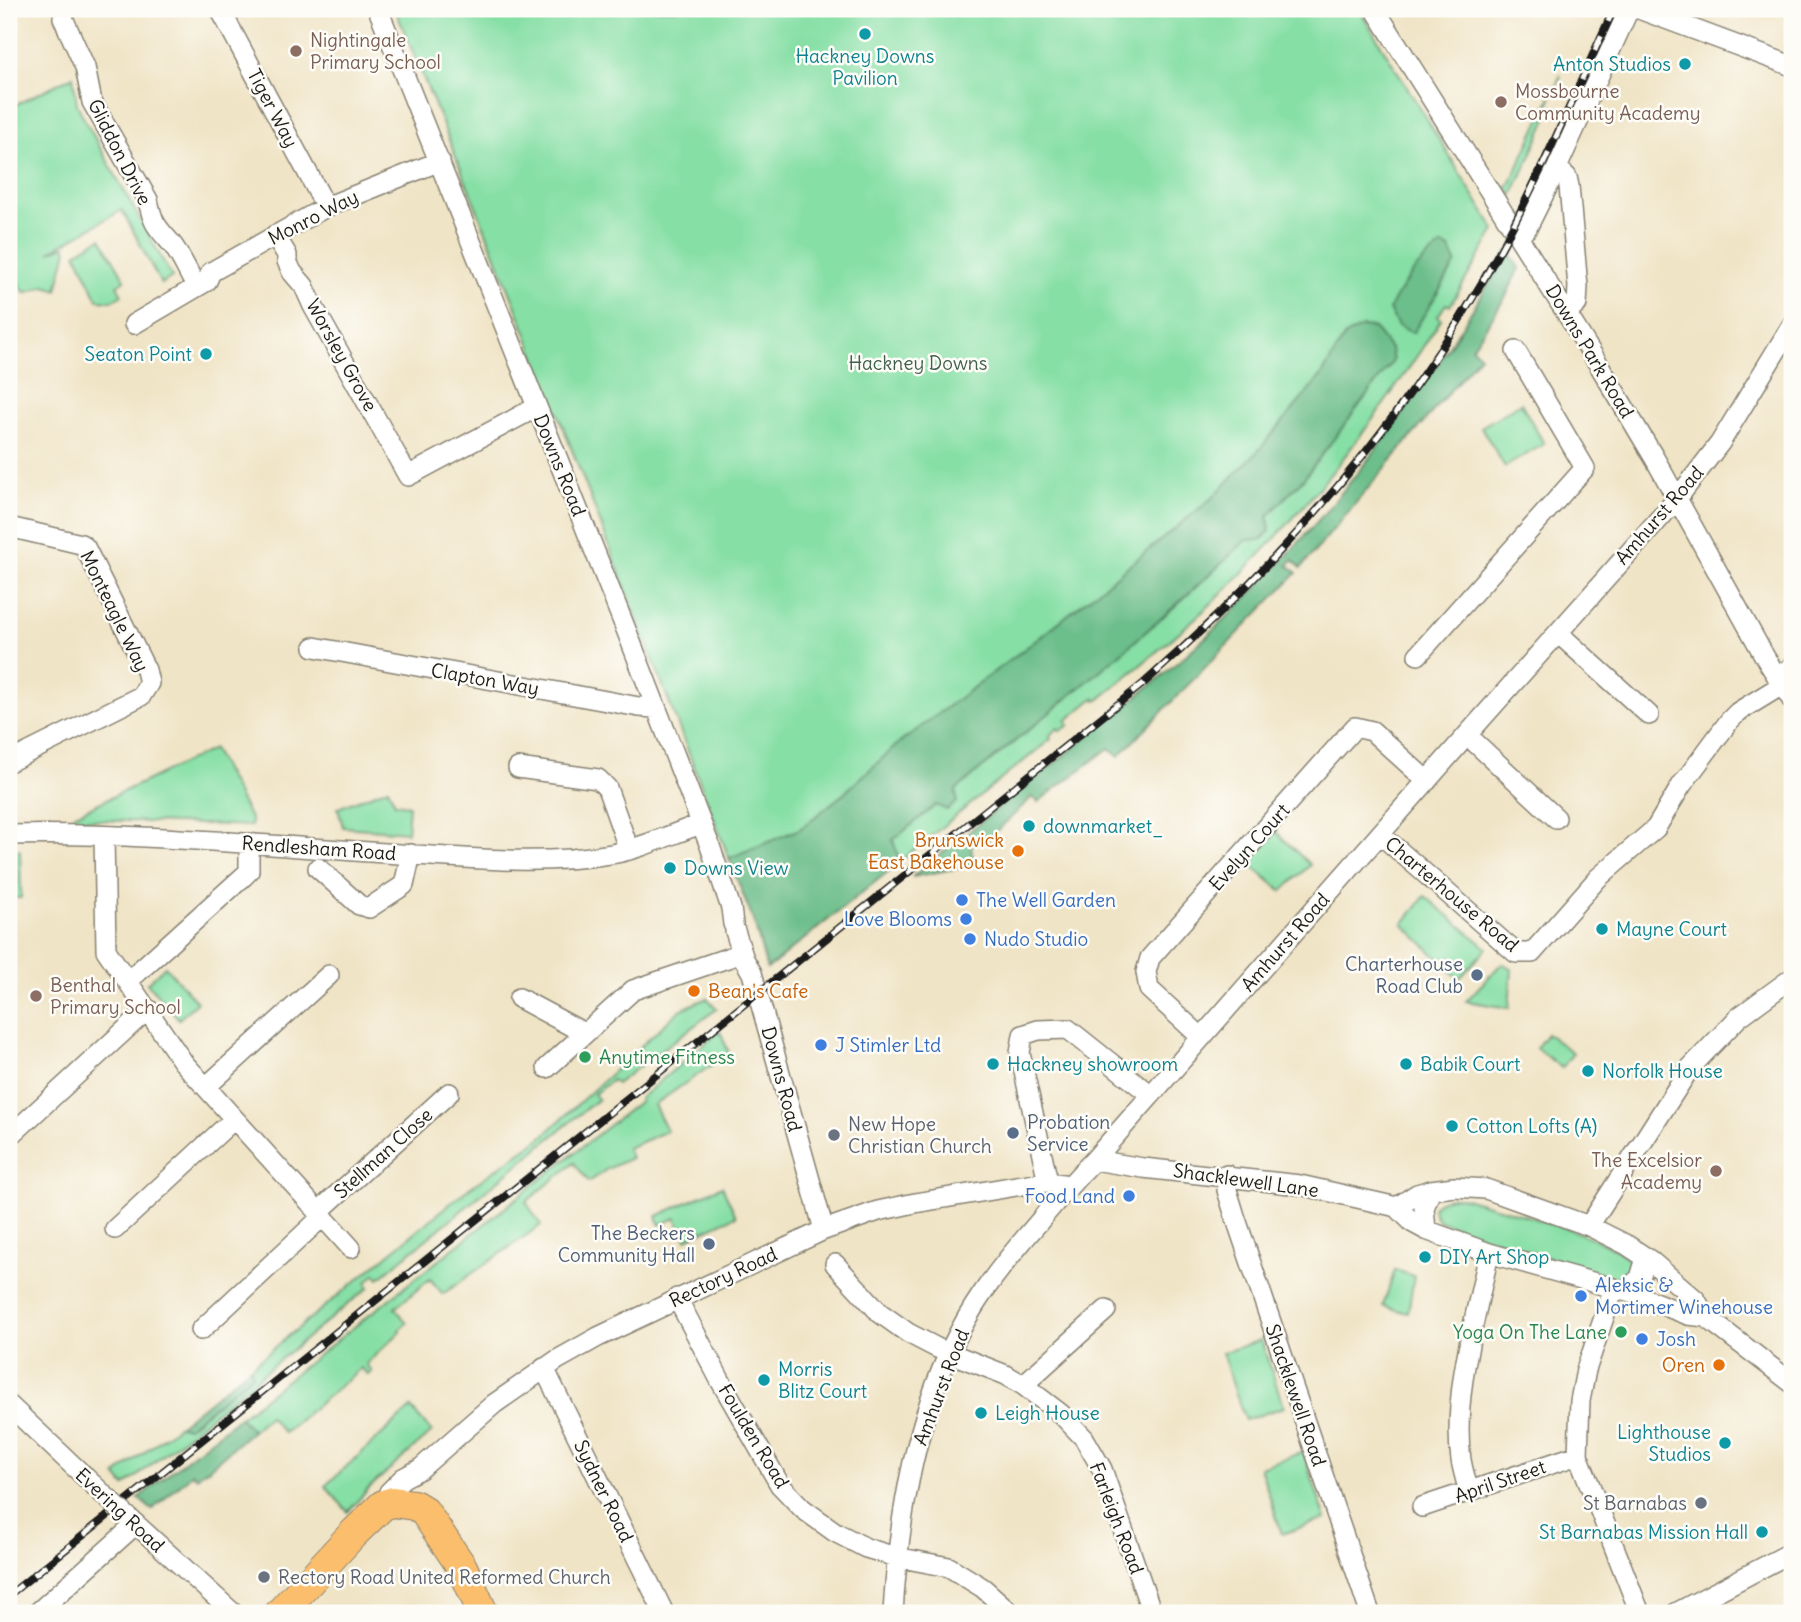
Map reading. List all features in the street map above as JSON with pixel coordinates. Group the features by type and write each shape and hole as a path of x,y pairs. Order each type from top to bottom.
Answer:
{"highway":[{"path":"383,1505 393,1502 414,1505 424,1511 462,1567 483,1613"},
{"name":"Rectory Road","path":"281,1613 383,1505"}],"street":[{"name":"Gliddon Drive","path":"65,9 63,18 85,67 92,102 148,201 152,219 161,234 172,243 196,286"},
{"name":"Tiger Way","path":"220,9 327,207"},
{"name":"Downs Road","path":"378,9 701,824 731,908 742,953 752,973 824,1230"},
{"name":"Downs Park Road","path":"1375,9 1520,236 1786,682"},
{"path":"1520,236 1527,228 1557,167 1629,9"},
{"path":"1639,9 1792,66"},
{"name":"Monro Way","path":"134,324 207,281 211,272 327,207 440,161"},
{"path":"1557,167 1567,177 1569,186 1578,287 1577,304 1567,313"},
{"name":"Worsley Grove","path":"275,235 287,255 292,272 304,286 408,476 537,408"},
{"name":"Amhurst Road","path":"892,1613 896,1557 915,1452 950,1353 980,1296 1069,1185 1094,1160 1676,500 1720,443 1792,325"},
{"path":"1418,655 1585,468 1516,351"},
{"name":"Monteagle Way","path":"9,527 81,544 93,559 146,670 149,684 141,696 9,762"},
{"path":"1558,633 1649,715"},
{"name":"Clapton Way","path":"314,647 656,708"},
{"name":"Charterhouse Road","path":"1380,834 1516,953 1532,953 1598,878 1656,828 1681,786 1738,712 1786,682"},
{"name":"Evelyn Court","path":"1201,1037 1150,989 1146,972 1150,958 1355,727 1372,732 1427,781"},
{"path":"1466,735 1556,818"},
{"path":"518,768 598,779 607,788 629,850"},
{"name":"Rendlesham Road","path":"9,835 104,836 249,843 528,861 607,855 629,850 701,824"},
{"name":"Stellman Close","path":"104,836 106,950 167,1041 351,1248"},
{"path":"128,981 244,876 248,871 249,843"},
{"path":"337,884 340,850"},
{"path":"318,868 359,905 369,908 404,885 411,854"},
{"path":"547,1068 633,990 742,953"},
{"path":"207,1086 329,975"},
{"path":"1590,1226 1690,1068 1739,1017 1792,978"},
{"path":"519,998 584,1034"},
{"path":"9,1137 148,1009"},
{"path":"1048,1182 1020,1053 1023,1035 1038,1030 1068,1029 1151,1095"},
{"name":"Stellman Close","path":"201,1330 449,1093"},
{"path":"116,1229 234,1119"},
{"name":"Shacklewell Lane","path":"1094,1160 1300,1185 1397,1207 1413,1223 1426,1230 1489,1253 1619,1289 1688,1315 1706,1317"},
{"name":"Shacklewell Road","path":"1227,1175 1227,1190 1235,1216 1370,1613"},
{"name":"Rectory Road","path":"383,1505 394,1486 403,1478 420,1469 494,1404 544,1368 598,1337 677,1298 824,1230 878,1211 1048,1182 1069,1185"},
{"name":"Shacklewell Lane","path":"1397,1207 1417,1194 1431,1190 1454,1187 1486,1189 1590,1226 1628,1245 1646,1258 1696,1300 1706,1317 1792,1383"},
{"path":"1426,1230 1424,1208 1431,1190"},
{"path":"1469,1492 1461,1460 1462,1402 1489,1253"},
{"path":"1640,1613 1578,1455 1580,1401 1586,1370 1619,1289 1640,1278 1646,1258"},
{"name":"Farleigh Road","path":"835,1264 880,1313 908,1333 1006,1375 1023,1385 1084,1438 1102,1469 1152,1613"},
{"name":"Foulden Road","path":"677,1298 780,1485 803,1509 835,1532 866,1548 949,1567 983,1588 1011,1613"},
{"path":"1023,1385 1106,1310"},
{"name":"Sydner Road","path":"544,1368 664,1613"},
{"name":"Evering Road","path":"11,1413 233,1613"},
{"name":"April Street","path":"1422,1507 1578,1455"},
{"path":"420,1469 416,1486 424,1511"},
{"path":"37,1613 131,1520"},
{"path":"1676,1613 1792,1552"}],"green space":[{"name":"Hackney Downs","path":"395,9 1359,9 1495,230 1450,306 1446,304 1438,316 1441,319 1364,431 1307,502 1246,569 1156,652 1097,701 1094,698 1066,721 1069,725 1060,731 1058,728 1049,736 1051,739 767,969 755,925 606,538"},
{"path":"1561,75 1543,116 1547,119 1512,196 1506,186 1510,184"},
{"path":"73,76 77,104 82,115 172,277 161,284 122,210 49,252 65,246 67,250 57,290 45,286 25,293 9,269 9,108"},
{"path":"101,238 125,280 117,285 122,295 112,301 98,300 76,253"},
{"path":"1442,245 1450,249 1456,263 1413,333 1398,326 1389,310 1411,274"},
{"path":"1508,251 1519,268 1506,296 1472,348 1480,355 1301,568 1293,560 1288,565 1297,573 1119,756 1109,748 1038,802 1032,797 988,840 983,836 971,846 974,865 912,877 1155,682 1209,635 1267,577 1344,490 1380,444 1447,349"},
{"path":"1362,327 1374,328 1391,350 1393,361 1304,478 1268,516 1270,531 1261,540 1246,540 1140,637 956,790 957,802 947,810 936,805 893,840 900,862 767,969 755,925 729,858 800,829 898,744 1039,638 1212,498 1259,450 1322,375 1344,337"},
{"path":"1521,403 1544,444 1505,467 1481,427"},
{"path":"213,749 251,820 251,826 74,819 74,815"},
{"path":"388,788 395,803 409,805 407,832 343,827 338,808"},
{"path":"1270,826 1310,865 1282,891 1242,858"},
{"path":"9,850 20,850 21,898 9,898"},
{"path":"1425,896 1487,948 1459,979 1403,924"},
{"path":"1502,963 1512,969 1509,1008 1466,1001"},
{"path":"165,966 197,1002 179,1019 147,983"},
{"path":"707,998 717,1009 616,1084 612,1080 594,1094 598,1099 379,1278 375,1274 366,1283 369,1287 125,1486 116,1475 178,1426 188,1427 251,1376 251,1367 468,1189 541,1138 680,1010"},
{"path":"720,1031 729,1053 654,1105 667,1131 627,1148 631,1158 607,1169 589,1182 574,1163 526,1202 541,1225 443,1294 430,1279 395,1308 407,1323 366,1364 372,1372 368,1375 361,1368 284,1433 269,1416 252,1431 240,1417 640,1101 639,1099"},
{"path":"1547,1034 1573,1053 1562,1068 1536,1048"},
{"path":"722,1186 736,1216 686,1239 676,1218 660,1225 657,1216"},
{"path":"1462,1197 1551,1223 1599,1241 1630,1261 1631,1273 1624,1279 1614,1280 1439,1221 1434,1214 1435,1204 1443,1199"},
{"path":"1395,1270 1414,1276 1408,1313 1383,1306"},
{"path":"1261,1340 1284,1407 1245,1420 1222,1353"},
{"path":"251,1367 252,1375 188,1427 178,1426"},
{"path":"411,1408 432,1432 369,1488 348,1512 325,1486"},
{"path":"240,1417 252,1431 207,1470 197,1477 193,1473 152,1510 138,1498"},
{"path":"1303,1452 1326,1519 1282,1534 1260,1467"}],"railway":[{"path":"9,1595 1144,683 1248,585 1344,479 1430,365 1469,305 1533,185 1614,9"}],"place":[{"name":"Hackney Downs Pavilion","path":"865,34"},
{"name":"Nightingale Primary School","path":"296,51"},
{"name":"Anton Studios","path":"1685,64"},
{"name":"Mossbourne Community Academy","path":"1501,102"},
{"name":"Seaton Point","path":"206,354"},
{"name":"downmarket_","path":"1029,826"},
{"name":"Brunswick East Bakehouse","path":"1018,851"},
{"name":"Downs View","path":"670,868"},
{"name":"The Well Garden","path":"962,900"},
{"name":"Love Blooms","path":"966,919"},
{"name":"Mayne Court","path":"1602,929"},
{"name":"Nudo Studio","path":"970,939"},
{"name":"Charterhouse Road Club","path":"1477,975"},
{"name":"Bean's Cafe","path":"694,991"},
{"name":"Benthal Primary School","path":"36,996"},
{"name":"J Stimler Ltd","path":"821,1045"},
{"name":"Anytime Fitness","path":"585,1057"},
{"name":"Hackney showroom","path":"993,1064"},
{"name":"Babik Court","path":"1406,1064"},
{"name":"Norfolk House","path":"1588,1071"},
{"name":"Cotton Lofts (A)","path":"1452,1126"},
{"name":"Probation Service","path":"1013,1133"},
{"name":"New Hope Christian Church","path":"834,1135"},
{"name":"The Excelsior Academy","path":"1716,1171"},
{"name":"Food Land","path":"1129,1196"},
{"name":"The Beckers Community Hall","path":"709,1244"},
{"name":"DIY Art Shop","path":"1425,1257"},
{"name":"Aleksic & Mortimer Winehouse","path":"1581,1296"},
{"name":"Yoga On The Lane","path":"1621,1332"},
{"name":"Josh","path":"1642,1339"},
{"name":"Oren","path":"1719,1365"},
{"name":"Morris Blitz Court","path":"764,1380"},
{"name":"Leigh House","path":"981,1413"},
{"name":"Lighthouse Studios","path":"1725,1443"},
{"name":"St Barnabas","path":"1701,1503"},
{"name":"St Barnabas Mission Hall","path":"1762,1532"},
{"name":"Rectory Road United Reformed Church","path":"264,1577"}]}
